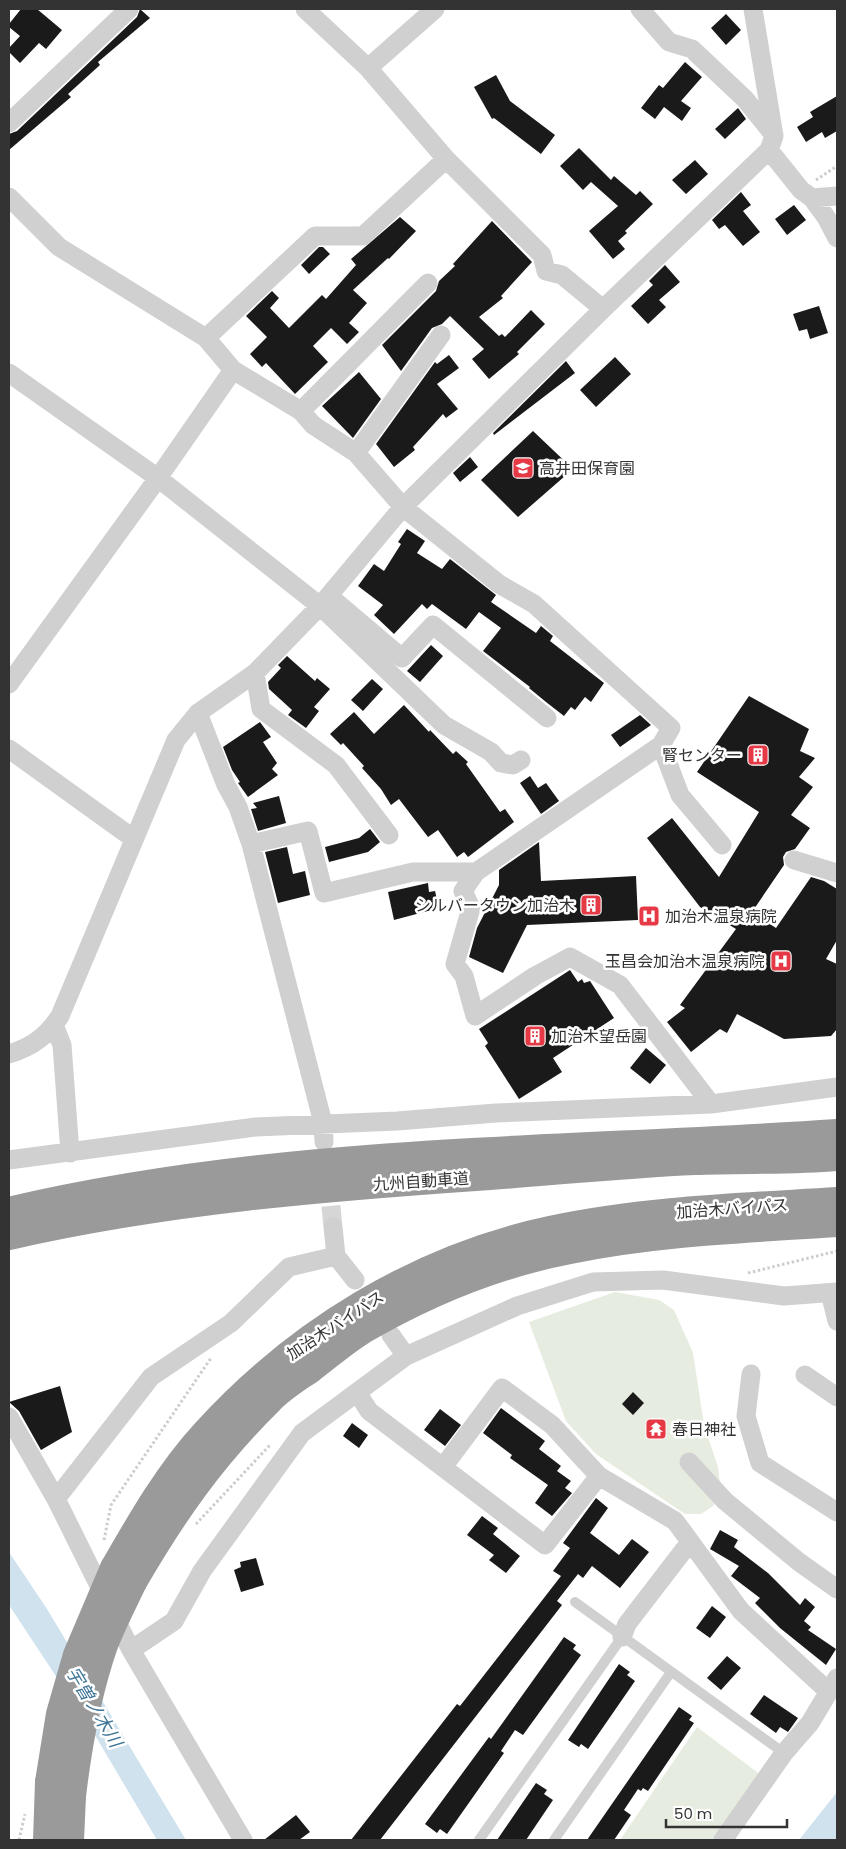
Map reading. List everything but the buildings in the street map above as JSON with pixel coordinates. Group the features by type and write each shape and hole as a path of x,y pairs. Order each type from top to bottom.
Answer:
{"highway":[{"name":"九州自動車道","path":"9,1211 64,1198 208,1175 344,1161 795,1136 837,1132"},
{"name":"九州自動車道","path":"9,1236 68,1222 213,1200 336,1187 695,1161 837,1158"},
{"name":"加治木バイパス","path":"47,1840 49,1782 60,1714 77,1655 124,1575 176,1470 204,1434 233,1404 292,1351 351,1312 403,1282 446,1262 549,1230 612,1219 684,1211 837,1200"},
{"name":"加治木バイパス","path":"70,1840 72,1796 78,1748 90,1689 105,1644 124,1575 168,1522 215,1458 270,1399 361,1331 425,1297 504,1266 570,1250 688,1234 837,1223"}],"street":[{"path":"9,123 129,9"},
{"path":"305,9 368,68 446,158 542,255 546,271 562,275 602,309"},
{"path":"368,68 434,9"},
{"path":"640,9 669,42 692,49 745,99 806,194 826,217 837,238"},
{"path":"753,9 772,143"},
{"path":"9,1054 30,1047 54,1025 60,1016 176,740 198,713 255,673 325,601 403,507 772,143"},
{"path":"206,338 315,236 363,236 446,158"},
{"path":"806,194 837,196"},
{"path":"9,197 59,247 206,338 233,370 301,411 312,425 356,453 403,507 499,584 534,604 671,728 661,745 476,872 463,892 472,908 455,964 464,976 475,1016 535,976 570,957 620,985 711,1104"},
{"path":"301,411 428,283"},
{"path":"356,453 442,335"},
{"path":"9,684 158,478 233,370"},
{"path":"9,372 158,478 402,658 433,625 547,718"},
{"path":"325,601 444,725 491,752 501,763 513,765 521,760"},
{"path":"255,673 261,709 336,766 389,835"},
{"path":"198,713 226,785 238,807 250,844 323,1123 324,1142"},
{"path":"661,745 680,795 722,845"},
{"path":"9,749 134,839"},
{"path":"250,844 308,831 324,893 413,872 476,872"},
{"path":"794,860 837,873"},
{"path":"54,1025 62,1046 70,1153"},
{"path":"9,1160 256,1127 396,1121 496,1113 711,1104 837,1087"},
{"path":"333,1227 336,1256 354,1280"},
{"path":"56,1499 151,1377 231,1322 289,1267 336,1256"},
{"path":"131,1650 174,1620 202,1571 302,1433 406,1356 517,1306 593,1282 663,1280 784,1296 833,1293 837,1321"},
{"path":"391,1334 406,1356"},
{"path":"751,1374 746,1416 760,1463 837,1512"},
{"path":"805,1375 837,1398"},
{"path":"443,1467 502,1388 552,1425 599,1476 675,1521 741,1611 833,1685 810,1723 784,1752 724,1840"},
{"path":"357,1392 369,1410 545,1545 599,1476"},
{"path":"9,1417 56,1499 131,1650 243,1840"},
{"path":"689,1462 725,1501 799,1562 837,1589"},
{"path":"622,1637 627,1624 690,1542"}],"lane":[{"path":"575,1602 784,1752"},
{"path":"480,1840 622,1637"},
{"path":"554,1840 671,1672"}],"path":[{"path":"806,194 837,166"},
{"path":"740,1275 837,1251"},
{"path":"104,1542 111,1505 200,1376 213,1353"},
{"path":"190,1530 272,1443"}],"shaded area":[{"path":"615,1292 659,1300 674,1310 693,1353 704,1425 718,1467 721,1492 713,1506 701,1514 685,1514 596,1454 566,1421 529,1322"},
{"path":"697,1727 761,1775 715,1840 620,1840"}],"water":[{"name":"宇曽ノ木川","path":"9,1552 47,1609 186,1840 157,1840 96,1737 9,1605"},
{"path":"837,1792 837,1840 799,1840"}],"tunnel":[{"path":"328,1178 333,1227"}],"place":[{"name":"高井田保育園","path":"523,468"},
{"name":"腎センター","path":"758,755"},
{"name":"シルバータウン加治木","path":"591,905"},
{"name":"加治木温泉病院","path":"649,916"},
{"name":"玉昌会加治木温泉病院","path":"781,961"},
{"name":"加治木望岳園","path":"535,1036"},
{"name":"春日神社","path":"656,1429"}]}
